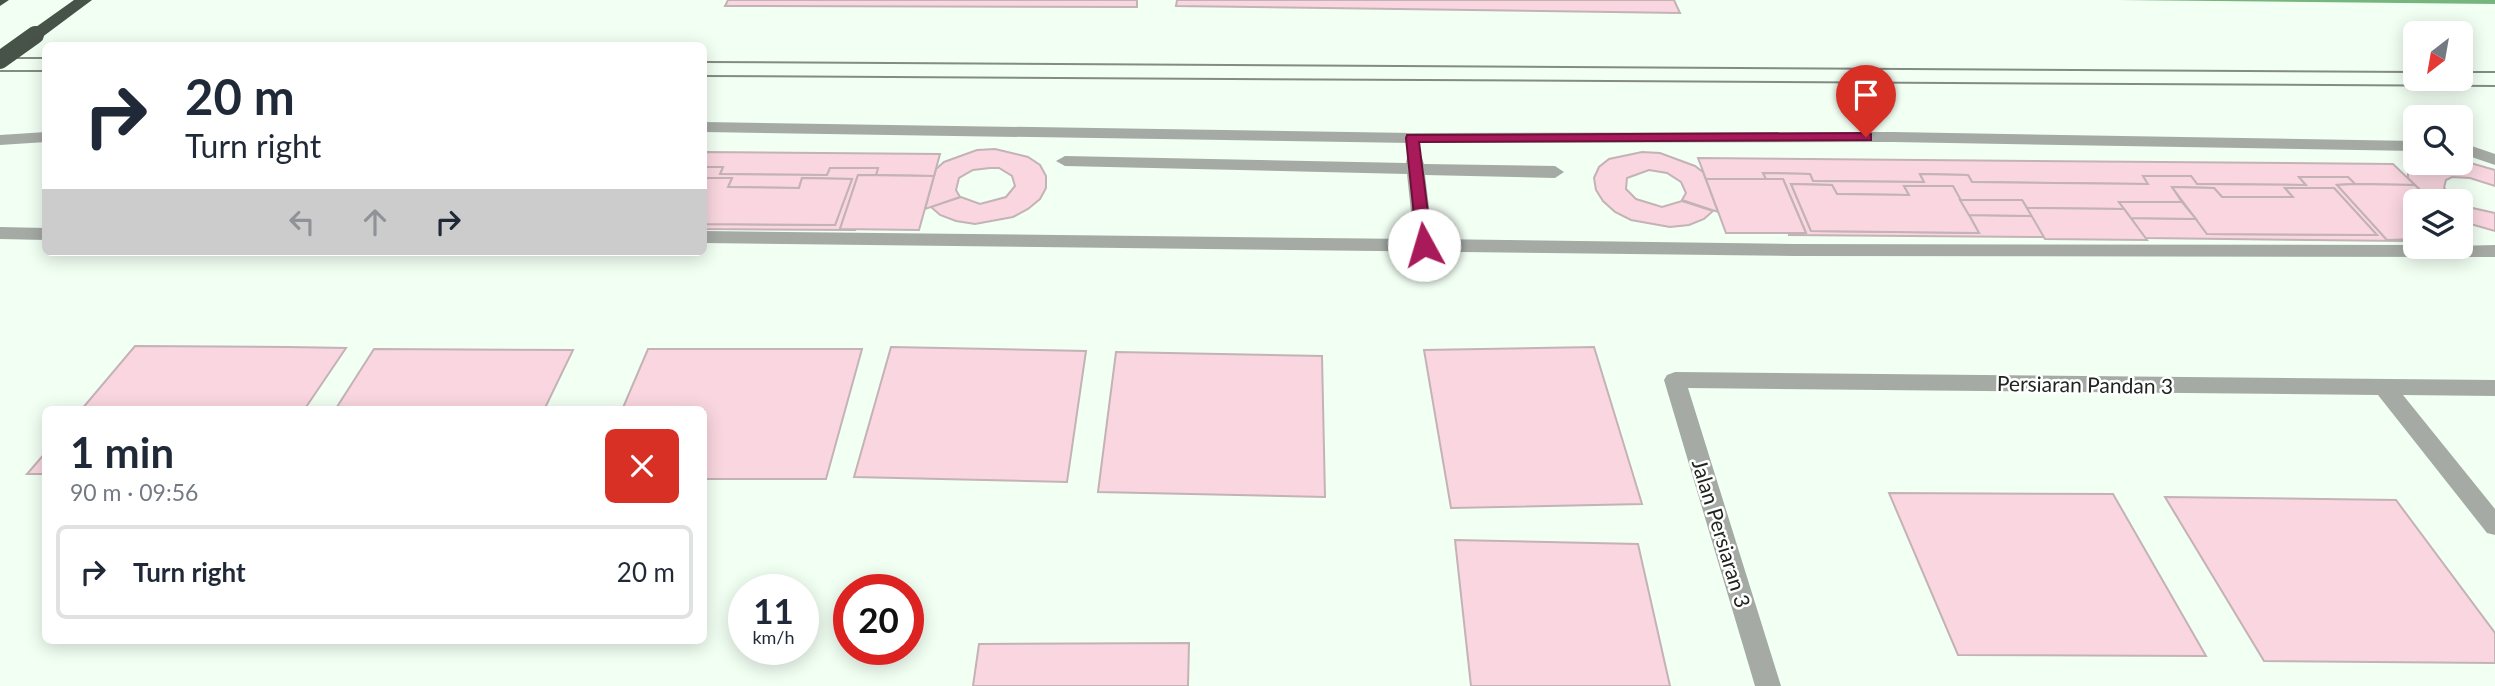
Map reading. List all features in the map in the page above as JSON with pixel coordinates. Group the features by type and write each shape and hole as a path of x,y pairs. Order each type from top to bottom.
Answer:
{"highway":[{"path":"0,60 84,0"}],"street":[{"path":"707,127 1412,138 1893,136 2403,146"},
{"path":"0,140 42,137"},
{"path":"1412,138 1424,245"},
{"path":"2473,152 2495,160"},
{"path":"1065,162 1555,173"},
{"path":"0,233 42,234"},
{"path":"707,237 1822,251 2495,251"},
{"name":"Persiaran Pandan 3","path":"1675,380 2495,388"},
{"name":"Jalan Persiaran 3","path":"1675,380 1768,686"},
{"path":"2384,387 2495,526"}],"shaded area":[{"path":"2118,0 2495,0 2495,4"}],"building":[{"path":"728,0 1137,0 1137,7 725,6"},
{"path":"1177,0 1674,0 1680,13 1176,6"},
{"path":"995,149 1028,157 1040,165 1046,176 1046,188 1040,199 1013,217 975,224 940,215 931,207 961,197 980,204 1006,197 1015,186 1012,176 999,168 990,168 973,170 959,178 956,190 960,197 925,209 936,169 944,162 977,150"},
{"path":"707,152 940,154 934,176 876,175 878,168 830,168 827,175 720,174 723,167 707,167"},
{"path":"1642,152 1660,153 1695,166 1703,172 1718,212 1682,200 1686,193 1681,182 1667,173 1649,170 1627,178 1626,189 1636,199 1662,207 1682,201 1713,211 1704,219 1689,225 1670,227 1631,220 1615,212 1596,190 1594,178 1599,167 1609,159"},
{"path":"1698,158 2393,164 2415,185 2355,184 2348,177 2299,177 2306,185 2197,184 2191,176 2143,176 2148,184 1972,182 1968,175 1920,174 1924,182 1813,181 1810,174 1763,173 1766,179 1706,179"},
{"path":"2473,164 2495,170 2495,186 2470,178 2452,177 2446,180 2445,189 2419,189 2408,175 2473,175"},
{"path":"707,167 723,167 720,174 827,175 830,168 878,168 876,175 858,175 840,229 856,230 707,229 707,224 835,225 852,179 802,178 799,188 728,187 732,178 707,178"},
{"path":"1763,173 1810,174 1813,181 1924,182 1920,174 1968,175 1972,182 2148,184 2143,176 2191,176 2197,184 2306,185 2299,177 2348,177 2355,184 2337,185 2387,240 2403,241 2145,238 2131,218 2196,219 2207,234 2377,235 2334,188 2285,188 2293,197 2222,197 2214,188 2172,187 2182,202 2119,202 2124,209 2027,208 2022,200 1960,200 1953,186 1904,186 1909,195 1837,194 1832,185 1791,184 1811,231 1979,233 1969,215 2032,216 2045,237 1788,235 1806,233 1783,179 1766,179"},
{"path":"858,175 934,176 919,230 840,229"},
{"path":"707,178 732,178 728,187 799,188 802,178 852,179 835,225 707,224"},
{"path":"1706,179 1783,179 1806,233 1726,233"},
{"path":"1791,184 1832,185 1837,194 1909,195 1904,186 1953,186 1979,233 1811,231"},
{"path":"2337,185 2415,185 2419,189 2403,189 2403,239 2387,240"},
{"path":"2172,187 2214,188 2222,197 2293,197 2285,188 2334,188 2377,235 2207,234"},
{"path":"1960,200 2022,200 2032,216 1969,215"},
{"path":"2119,202 2182,202 2196,219 2131,218"},
{"path":"2027,208 2124,209 2147,240 2045,239"},
{"path":"2473,208 2495,213 2495,231 2473,225"},
{"path":"135,346 346,348 307,406 84,406"},
{"path":"891,347 1086,351 1067,482 854,477"},
{"path":"1594,347 1642,504 1451,508 1424,350"},
{"path":"374,349 573,350 546,406 338,406"},
{"path":"648,349 862,349 826,479 707,479 707,406 624,406"},
{"path":"1116,352 1322,356 1325,497 1098,492"},
{"path":"42,457 42,474 27,474"},
{"path":"1889,493 2113,494 2206,656 1958,655"},
{"path":"2165,497 2396,500 2495,633 2495,663 2264,661"},
{"path":"1455,540 1638,544 1670,686 1471,686"},
{"path":"1189,643 1188,686 973,686 979,644"}],"tram line":[{"path":"0,58 42,58"},
{"path":"707,62 2403,72"},
{"path":"0,71 42,71"},
{"path":"2473,72 2495,72"},
{"path":"707,76 2495,86"}],"route":[{"path":"1424,245 1412,138 1866,137"}]}
